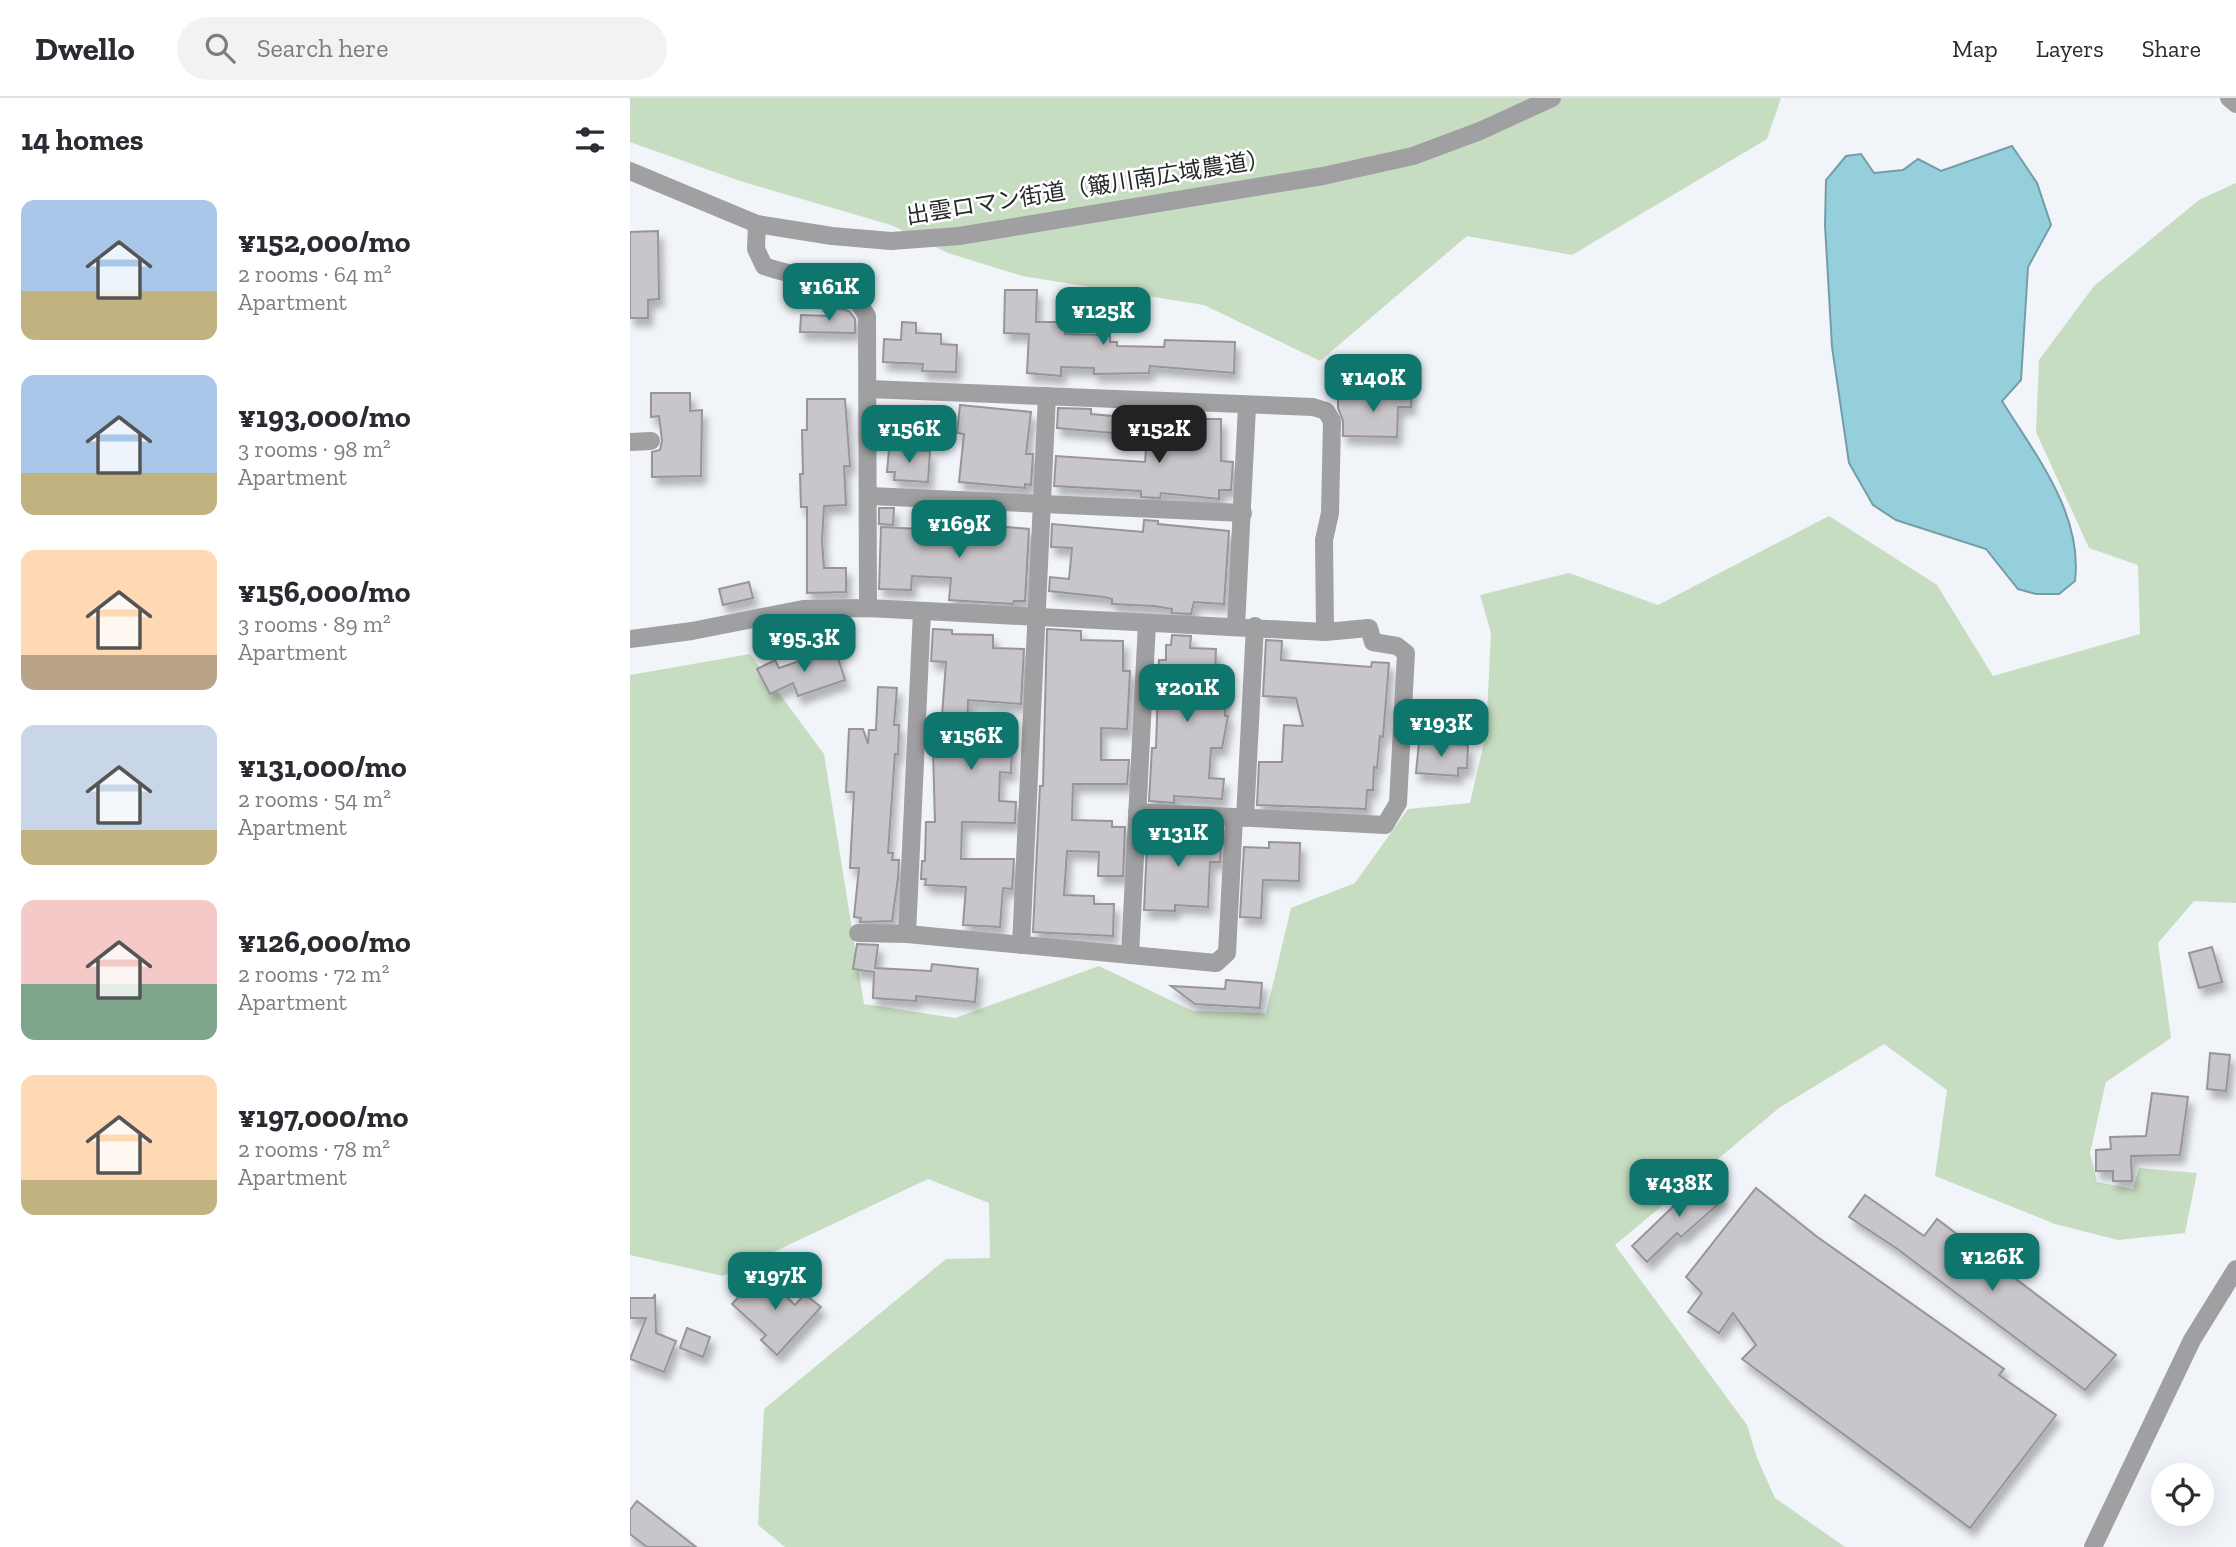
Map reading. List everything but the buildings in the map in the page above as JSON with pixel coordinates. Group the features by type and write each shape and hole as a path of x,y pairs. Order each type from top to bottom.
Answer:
{"street":[{"name":"出雲ロマン街道（簸川南広域農道）","path":"630,170 757,224 832,236 891,241 959,236 1323,176 1413,156 1480,131 1552,98"},
{"path":"2229,98 2236,104"},
{"path":"757,224 756,249 764,266 791,276 841,286 859,301 867,316 870,496 868,608"},
{"path":"869,389 1313,407 1326,411 1332,421 1330,513 1324,540 1325,632"},
{"path":"1021,945 1047,396"},
{"path":"1236,626 1247,406"},
{"path":"630,442 651,441"},
{"path":"870,496 1243,513"},
{"path":"630,639 692,631 803,609 868,608 1255,626 1325,632 1369,628 1373,642 1397,646 1406,653 1398,803 1385,825 1137,812"},
{"path":"907,934 922,612"},
{"path":"1130,955 1147,623"},
{"path":"858,933 907,934 1216,963 1227,953 1255,626"},
{"path":"2093,1547 2192,1340 2236,1269"}],"green space":[{"path":"630,98 1781,98 1767,139 1572,255 1467,236 1320,361 1204,305 1022,276 948,253 891,225 740,181 630,142"},
{"path":"2236,183 2236,903 2194,901 2158,943 2171,1038 2106,1082 2090,1153 2097,1182 2133,1189 2139,1168 2197,1173 2185,1233 2118,1240 2055,1224 1935,1176 1947,1090 1884,1044 1779,1108 1615,1245 1747,1425 1757,1458 1775,1498 1845,1547 785,1547 758,1525 764,1409 946,1259 990,1258 989,1203 928,1179 723,1276 630,1255 630,675 750,654 824,754 864,1004 955,1018 1099,966 1193,1011 1266,1013 1291,908 1355,883 1408,809 1470,803 1486,734 1491,633 1480,595 1569,573 1658,605 1829,516 1937,585 1993,676 2140,634 2138,565 2089,548 2036,432 2039,360 2094,286 2199,200"}],"water":[{"path":"2012,146 2037,183 2051,225 2028,267 2021,380 2002,401 2054,486 2072,532 2076,556 2075,581 2059,594 2036,594 2018,589 1986,549 1896,520 1873,505 1849,463 1832,347 1825,225 1826,180 1846,156 1861,154 1874,173 1903,170 1918,159 1941,171"}]}
